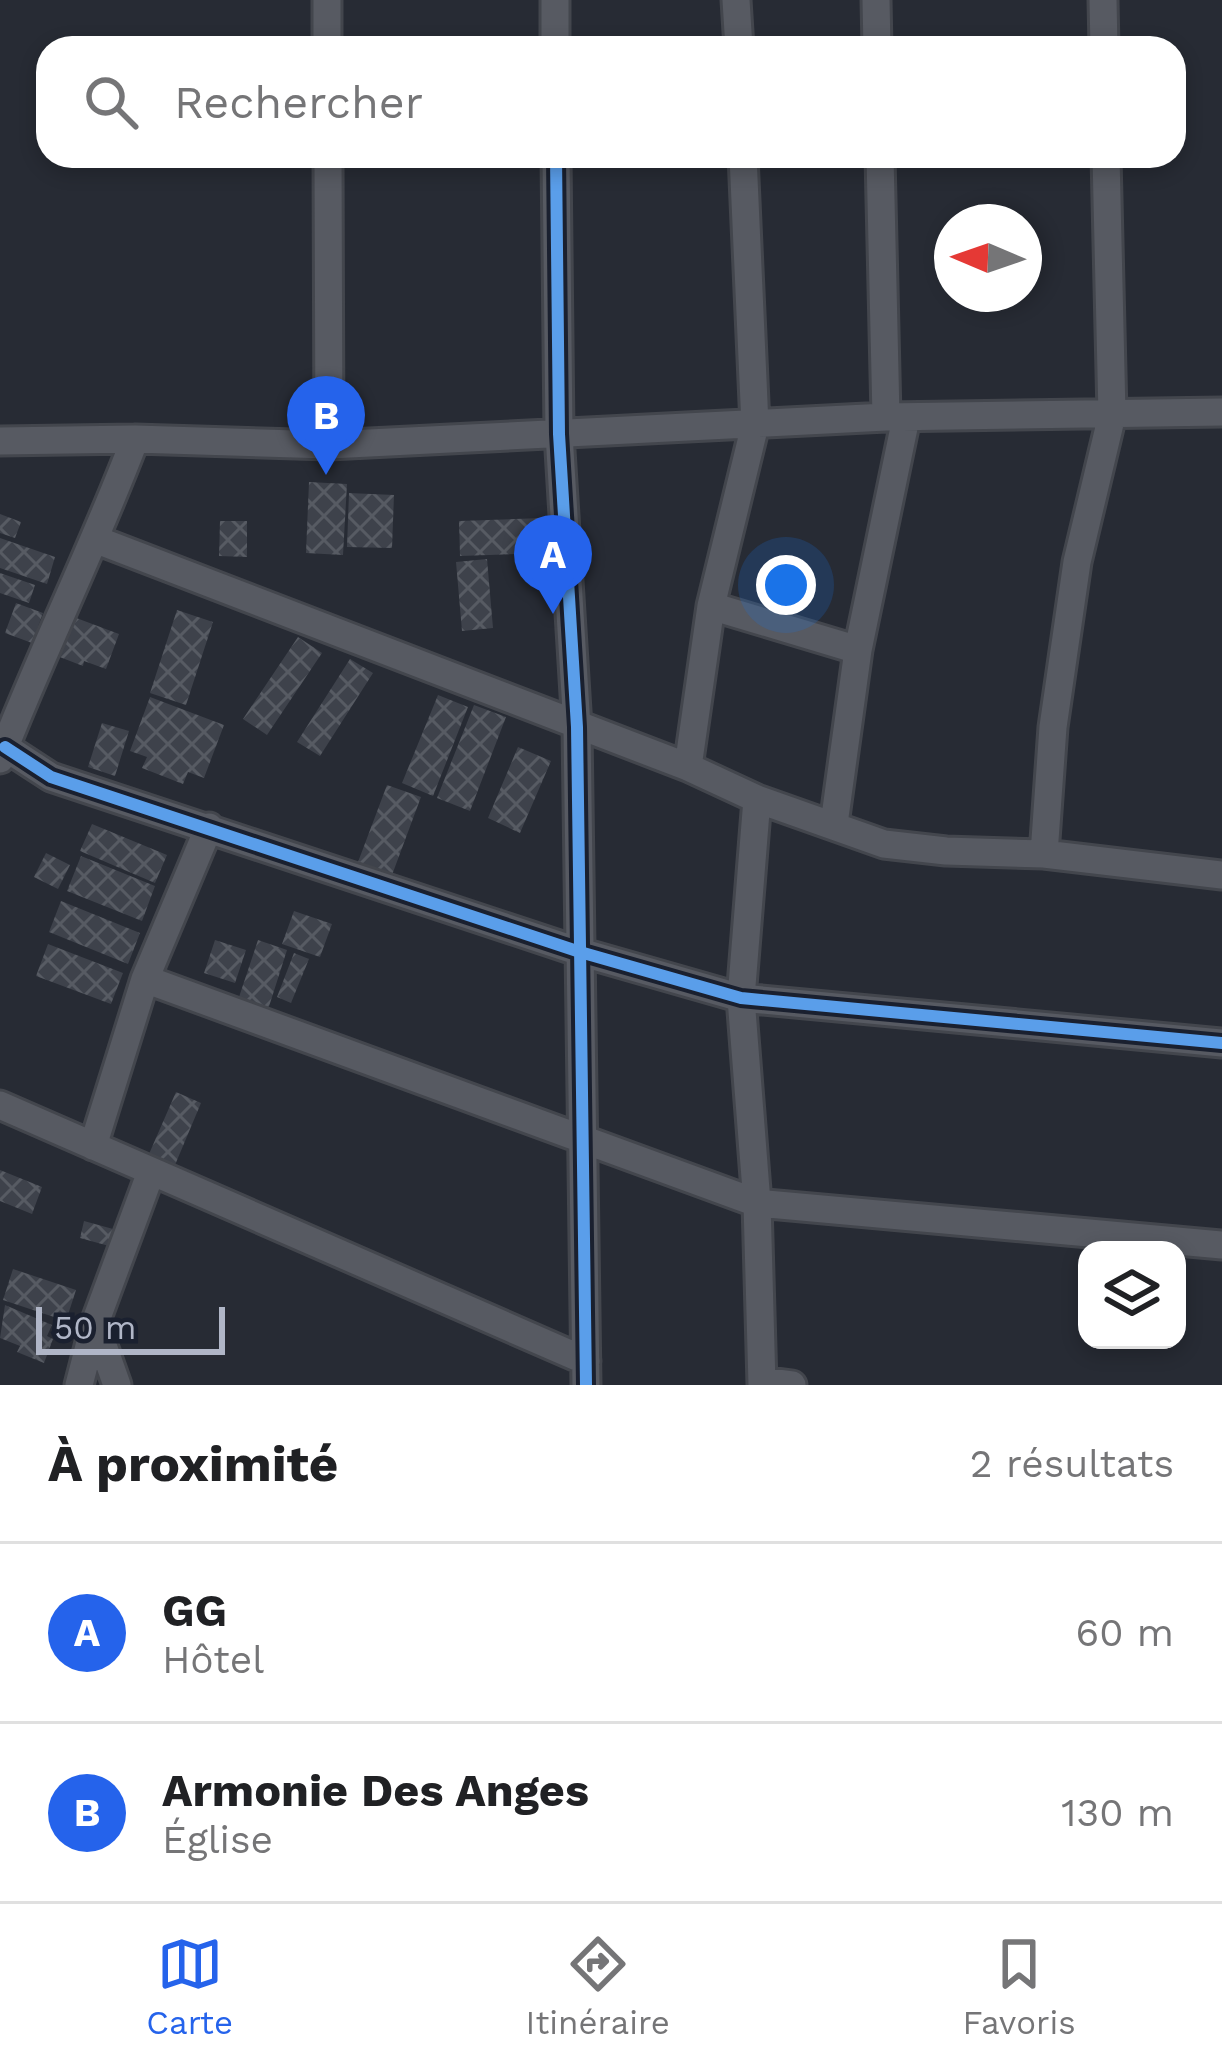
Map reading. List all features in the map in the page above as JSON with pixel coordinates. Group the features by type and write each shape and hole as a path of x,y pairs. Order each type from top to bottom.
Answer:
{"street":[{"path":"327,0 327,36"},
{"path":"555,0 555,36"},
{"path":"736,0 738,36"},
{"path":"876,0 877,36"},
{"path":"1103,0 1104,36"},
{"path":"328,168 329,445"},
{"path":"0,1106 586,1373 577,727 559,434 556,168"},
{"path":"688,767 711,606 755,425 744,168"},
{"path":"834,824 896,417 881,168"},
{"path":"1044,854 1053,727 1077,562 1112,415 1106,168"},
{"path":"0,441 135,439 329,445 896,417 1222,412"},
{"path":"135,439 97,540 59,613 2,753 51,777 580,952 741,998 1222,1043"},
{"path":"97,540 688,767 757,799 884,844 1044,854 1222,875"},
{"path":"711,606 859,650"},
{"path":"757,799 741,998 757,1203 762,1383 792,1385"},
{"path":"93,1146 145,979 209,827"},
{"path":"145,979 757,1203 1222,1244"},
{"path":"79,1385 95,1323 151,1172"},
{"path":"95,1323 117,1385"}],"building":[{"path":"309,482 347,484 343,555 306,553"},
{"path":"349,493 394,495 392,548 347,547"},
{"path":"0,514 21,522 15,538 0,533"},
{"path":"542,518 543,553 460,556 459,521"},
{"path":"220,521 247,521 247,557 219,556"},
{"path":"0,538 55,557 47,584 0,568"},
{"path":"487,559 493,628 462,631 456,562"},
{"path":"0,573 35,585 29,603 0,593"},
{"path":"16,603 43,613 32,643 5,633"},
{"path":"177,610 213,622 186,705 150,693"},
{"path":"71,616 119,634 106,669 57,656"},
{"path":"298,637 322,653 267,735 243,719"},
{"path":"350,659 373,673 320,756 297,742"},
{"path":"438,695 468,707 433,796 402,783"},
{"path":"150,697 224,725 204,778 188,772 183,784 142,768 147,757 130,751"},
{"path":"474,705 506,717 470,811 437,798"},
{"path":"102,723 129,731 115,776 88,767"},
{"path":"518,747 551,761 520,833 488,818"},
{"path":"387,785 421,797 392,875 358,862"},
{"path":"92,824 167,855 155,883 80,851"},
{"path":"46,853 70,865 58,889 34,877"},
{"path":"81,856 155,886 142,921 67,891"},
{"path":"61,901 140,933 128,964 49,932"},
{"path":"294,911 332,924 320,957 282,944"},
{"path":"215,940 246,950 235,983 204,973"},
{"path":"258,940 287,950 265,1019 235,1009"},
{"path":"48,944 123,973 111,1004 36,976"},
{"path":"294,953 309,959 291,1003 277,997"},
{"path":"176,1092 201,1103 175,1165 149,1154"},
{"path":"0,1170 42,1187 32,1214 0,1201"},
{"path":"84,1221 113,1229 109,1246 80,1238"},
{"path":"13,1269 76,1290 66,1321 3,1300"},
{"path":"5,1305 52,1325 47,1336 53,1339 44,1363 17,1352 20,1346 0,1338"}],"cycle path":[{"path":"556,168 559,434 577,727 586,1385"},
{"path":"5,747 51,777 580,952 741,998 1222,1043"}],"place":[{"name":"Armonie Des Anges","path":"326,475"},
{"name":"GG","path":"553,614"}]}
